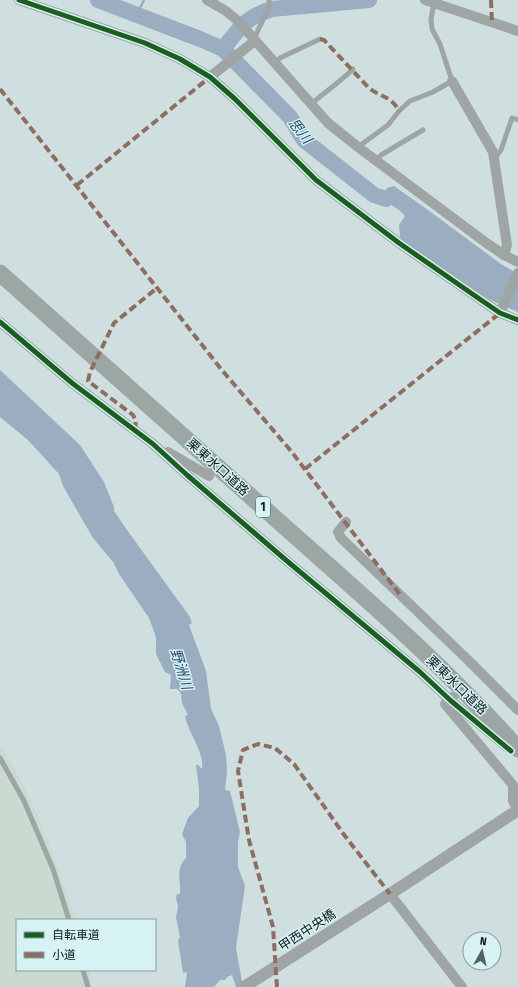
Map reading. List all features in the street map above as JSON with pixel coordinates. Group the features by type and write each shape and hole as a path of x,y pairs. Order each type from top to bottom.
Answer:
{"highway":[{"name":"栗東水口道路","path":"0,274 369,601 456,694 492,719 515,750"}],"street":[{"path":"19,0 145,43 180,59 211,77 316,180 399,243 518,320"},
{"path":"207,0 226,11 241,24 253,41 328,123 376,161 485,242 504,255 518,262"},
{"path":"430,2 518,31"},
{"path":"211,77 253,41"},
{"path":"452,81 493,152 507,245 504,255"},
{"path":"501,310 518,273"},
{"path":"0,322 72,383 153,444 192,480 420,672 456,694 445,704 513,785 513,801 518,810"},
{"path":"153,444 209,476"},
{"path":"346,522 338,532 341,538 518,710"},
{"name":"甲西中央橋","path":"244,987 518,810"},
{"path":"388,895 462,987"}],"lane":[{"path":"253,41 266,15 269,7 269,0"},
{"path":"358,147 388,125 399,111 410,101 433,92 452,81 440,44 432,29 430,2"},
{"path":"274,63 280,58 320,39"},
{"path":"311,104 345,78 353,69"},
{"path":"494,159 501,150 512,118 518,120"},
{"path":"376,161 381,155 423,130"},
{"path":"0,758 24,801 53,869 69,919"},
{"path":"83,971 88,987"}],"green space":[{"path":"0,745 24,786 34,808 52,852 76,919 16,919 16,971 89,971 92,987 0,987"}],"water":[{"path":"394,186 501,264 518,274 518,312 488,299 405,242 400,237 399,225 405,216 399,210 382,199 373,196 366,189 384,193 387,188"},
{"name":"野洲川","path":"0,370 80,445 104,482 114,507 114,511 190,617 192,623 189,625 206,671 211,709 219,726 226,755 227,771 225,790 230,791 240,832 238,842 238,867 245,886 236,948 243,987 236,987 232,975 227,977 225,980 220,980 214,987 185,987 187,972 183,973 178,941 180,937 176,917 178,907 176,898 177,894 180,894 179,875 181,866 186,858 186,842 182,834 188,818 199,806 199,789 196,765 202,769 201,756 187,723 185,716 188,715 182,703 181,693 177,689 170,689 171,675 165,672 156,654 156,637 149,618 119,574 114,563 93,538 63,486 59,474 28,440 0,417"}],"waterway":[{"name":"思川","path":"98,0 223,49 290,117 304,140 374,195 386,199"},
{"path":"137,14 144,0"},
{"path":"223,49 244,24 263,12 272,9 369,0"}],"marked path":[{"path":"491,0 492,23"},
{"path":"320,39 324,40 368,87 393,102 399,111"},
{"path":"77,185 210,77"},
{"path":"0,89 221,369 291,451 401,596"},
{"path":"135,430 136,421 133,415 88,381 90,372 114,323 157,288"},
{"path":"305,469 500,313"},
{"path":"277,987 273,927 249,840 238,771 243,750 258,744 275,748 294,764 345,836 390,894"}],"cycle path":[{"path":"19,0 145,43 180,59 210,77 235,99 316,180 399,243 481,300 500,313 518,320"},
{"path":"0,322 72,383 153,444 287,561 420,672 450,700 511,751"}]}
